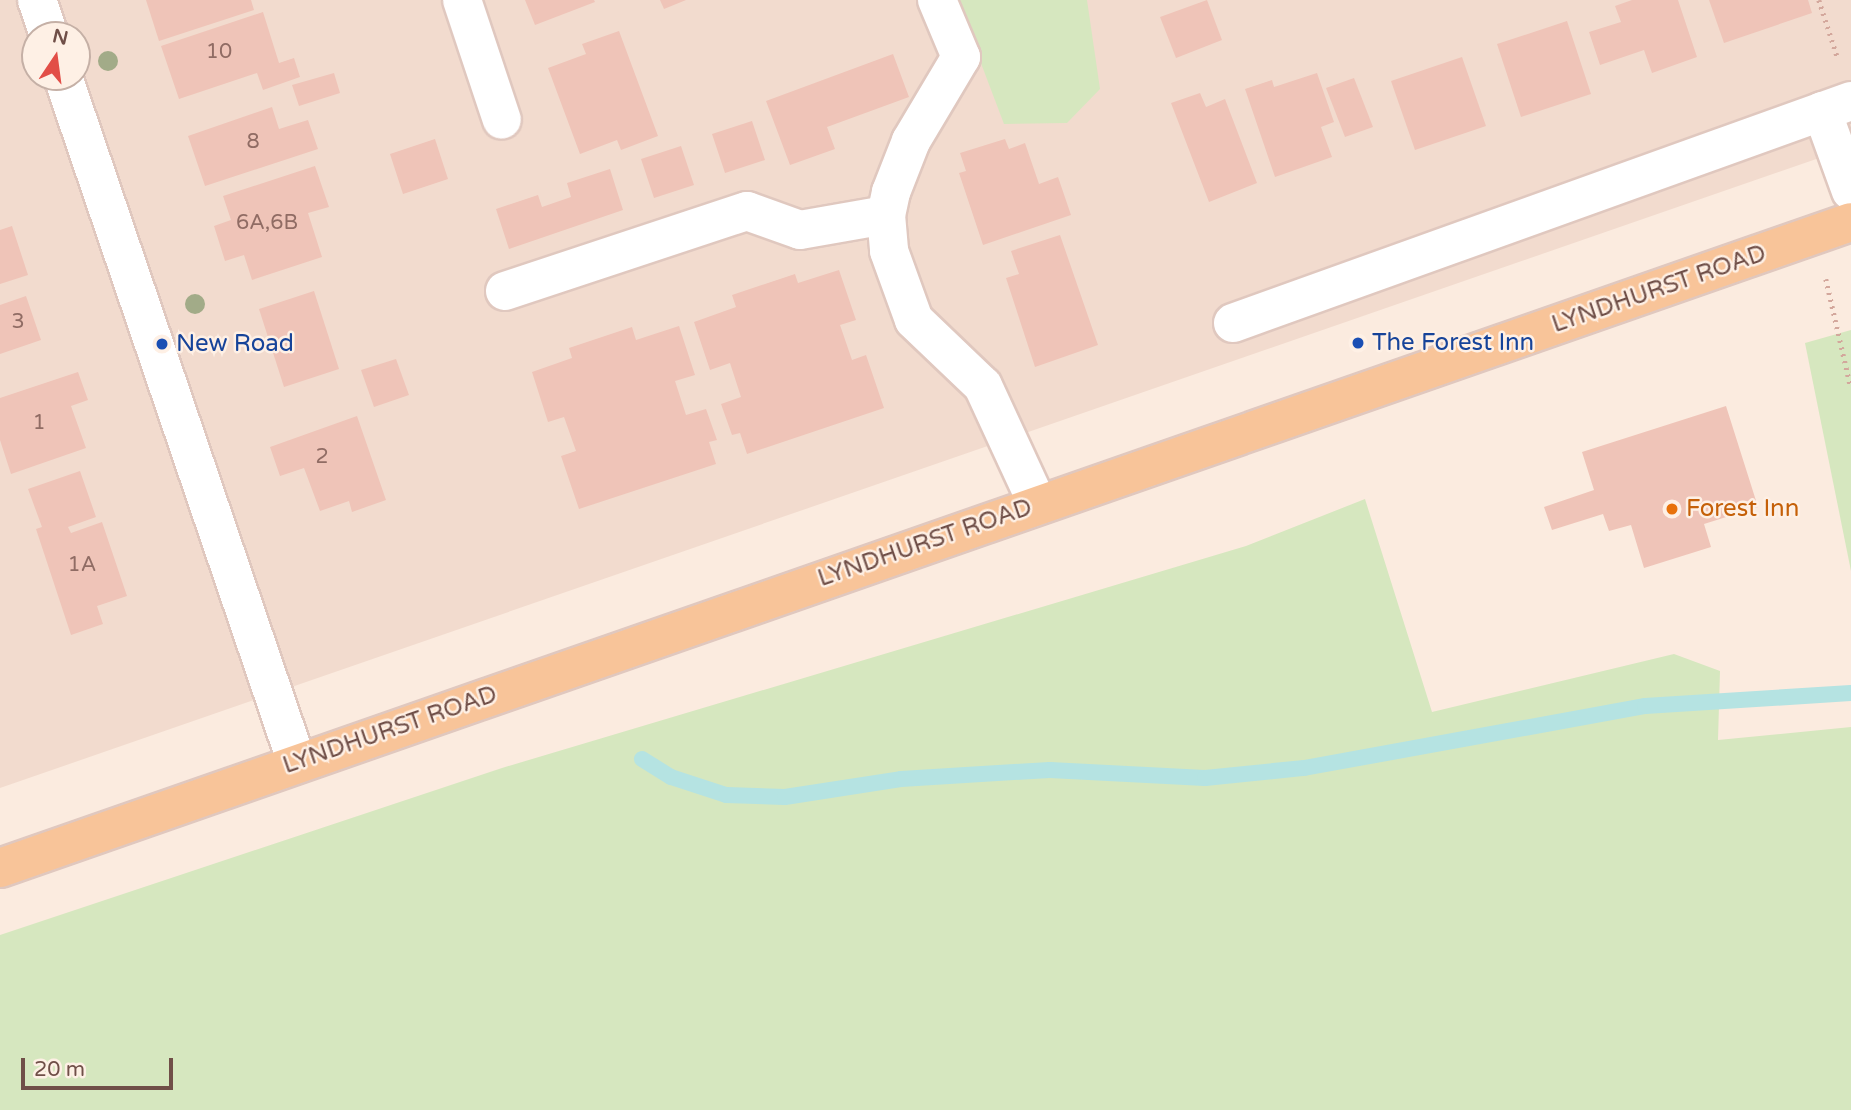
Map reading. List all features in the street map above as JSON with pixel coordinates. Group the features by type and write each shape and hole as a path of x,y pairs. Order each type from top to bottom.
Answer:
{"main road":[{"name":"LYNDHURST ROAD","path":"0,868 1851,222"}],"street":[{"path":"37,0 44,21"},
{"path":"462,0 502,120"},
{"path":"937,0 961,57 911,141 886,215 889,251 914,320 983,386 1038,505"},
{"path":"68,91 296,763"},
{"path":"1233,323 1841,104 1851,191"},
{"path":"505,291 747,211 800,230 886,215"}],"path":[{"path":"1819,0 1841,104"},
{"path":"1816,234 1851,388"}],"shaded area":[{"path":"0,0 1851,0 1851,147 0,788"}],"green space":[{"path":"957,0 1087,0 1100,89 1067,123 1004,124"},
{"path":"1851,330 1851,571 1805,343"},
{"path":"1365,499 1432,712 1674,654 1720,671 1718,740 1851,727 1851,1110 0,1110 0,935 502,768 1246,546"}],"building":[{"path":"146,0 251,0 254,10 159,41"},
{"path":"525,0 594,0 595,2 535,25"},
{"path":"660,0 686,0 664,9"},
{"path":"1207,0 1222,40 1176,58 1160,17"},
{"path":"1632,0 1678,0 1697,57 1652,73 1644,50 1600,65 1589,32 1621,22 1615,6"},
{"path":"1709,0 1808,0 1812,13 1724,43"},
{"path":"263,12 279,63 294,58 300,77 263,90 257,73 179,99 161,46"},
{"path":"1567,21 1591,94 1521,117 1497,44"},
{"path":"619,31 658,136 621,150 617,140 580,154 548,68 586,54 582,44"},
{"path":"893,54 909,97 827,127 835,149 790,165 766,101"},
{"path":"1462,57 1486,126 1415,150 1391,81"},
{"path":"334,73 340,93 299,106 292,85"},
{"path":"1317,73 1334,122 1321,127 1332,157 1275,177 1245,89 1272,80 1274,87"},
{"path":"1354,78 1373,127 1345,137 1326,88"},
{"path":"1200,93 1206,107 1225,99 1257,183 1209,202 1171,103"},
{"path":"272,107 279,129 308,120 318,149 205,186 188,136"},
{"path":"752,121 765,160 725,173 712,134"},
{"path":"435,139 448,179 403,194 390,154"},
{"path":"1005,139 1009,149 1025,143 1039,184 1058,177 1071,215 983,245 959,173 966,171 960,153"},
{"path":"681,146 694,185 654,198 641,159"},
{"path":"315,166 329,207 308,213 322,257 252,280 244,255 225,261 214,226 231,220 223,196"},
{"path":"610,169 623,210 509,249 496,209 538,195 542,207 571,197 567,183"},
{"path":"12,226 28,275 0,284 0,230"},
{"path":"1060,235 1098,345 1035,367 1006,278 1019,274 1011,251"},
{"path":"839,270 856,320 840,325 852,360 866,355 884,408 747,454 740,433 732,435 721,404 741,397 730,363 710,370 694,322 736,307 732,295 795,274 798,283"},
{"path":"314,291 339,369 284,387 259,309"},
{"path":"26,296 41,340 0,354 0,305"},
{"path":"679,326 695,375 675,381 686,415 706,409 717,440 709,442 716,464 579,509 561,456 576,451 564,417 548,422 532,372 572,358 569,348 632,327 636,340"},
{"path":"396,359 409,395 374,407 361,370"},
{"path":"78,372 88,400 71,406 86,448 11,474 0,440 0,398"},
{"path":"1726,406 1758,507 1704,524 1711,547 1644,568 1631,525 1609,531 1603,514 1552,530 1544,507 1594,490 1582,452"},
{"path":"357,416 386,500 352,512 349,501 320,511 304,468 280,476 270,447"},
{"path":"80,471 96,517 68,527 71,533 102,522 127,596 97,606 103,624 71,635 36,529 42,527 28,489"}],"waterway":[{"path":"642,759 671,777 726,795 785,797 901,779 1050,770 1205,778 1304,768 1645,706 1851,693"}],"place":[{"name":"The Forest Inn","path":"1358,343"},
{"name":"New Road","path":"162,344"},
{"name":"Forest Inn","path":"1672,509"}]}
